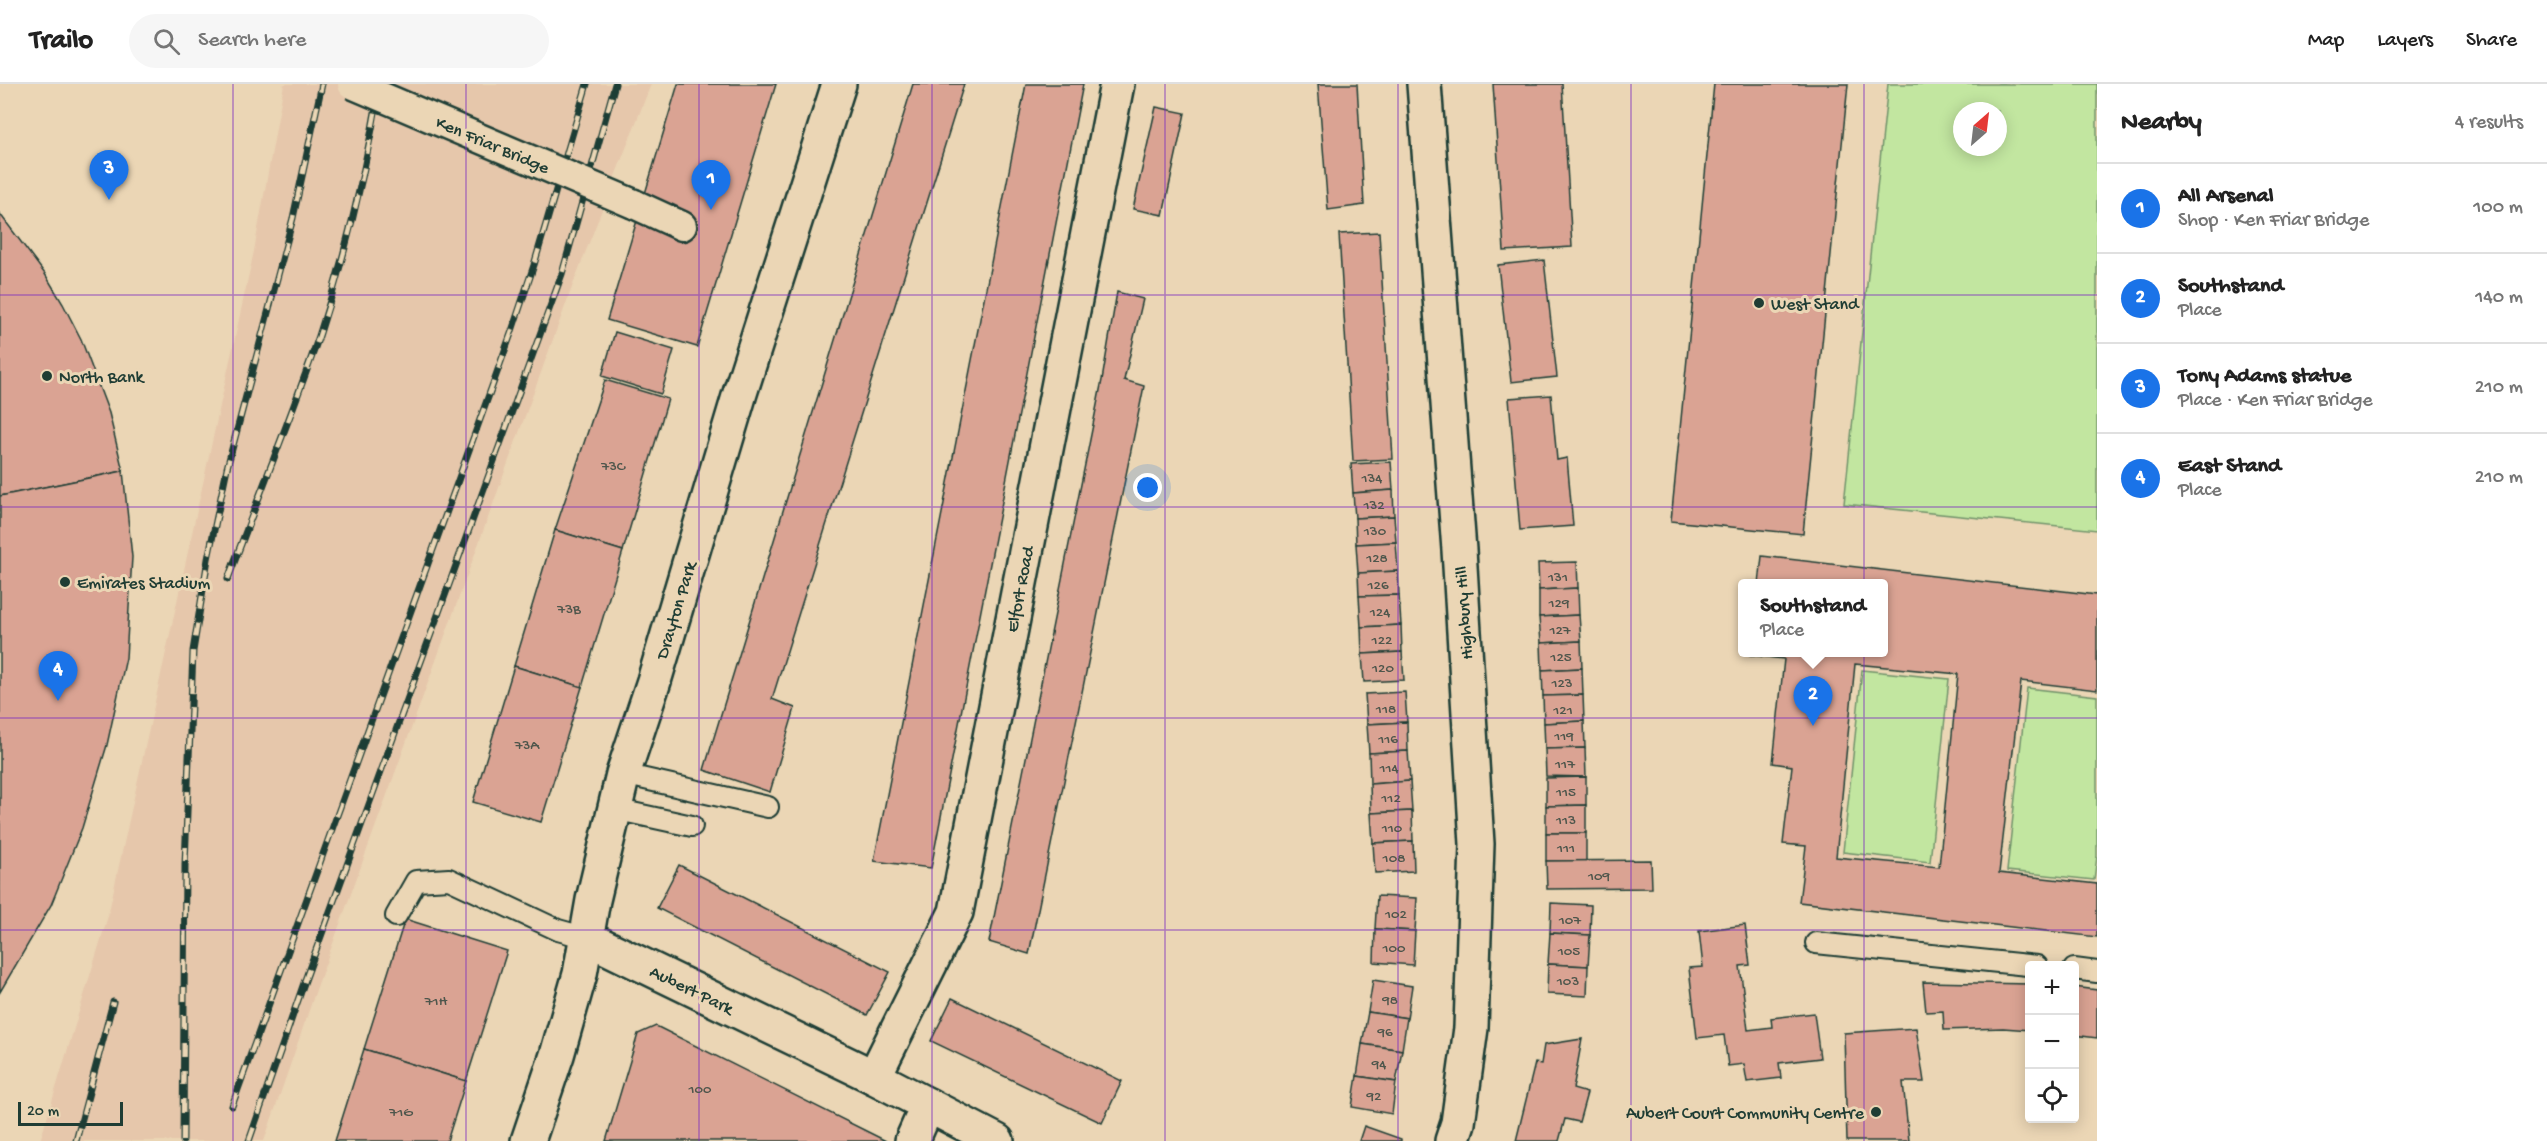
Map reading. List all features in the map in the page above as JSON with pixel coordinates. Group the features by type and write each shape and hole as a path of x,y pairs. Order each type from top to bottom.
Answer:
{"street":[{"name":"Ken Friar Bridge","path":"352,84 682,226"},
{"name":"Drayton Park","path":"528,1141 557,1055 580,974 623,774 654,681 740,393 838,84"},
{"name":"Elfort Road","path":"874,1077 956,912 1117,84"},
{"name":"Highbury Hill","path":"1424,84 1458,539 1477,844 1471,1028 1458,1123 1452,1141"},
{"name":"Aubert Park","path":"587,938 874,1077 997,1141"},
{"path":"912,1141 928,1105"}],"lane":[{"path":"623,774 768,807"},
{"path":"614,809 692,826"},
{"name":"Aubert Park","path":"396,916 416,881 449,879 558,930 587,938"},
{"path":"1816,943 2025,965"},
{"path":"2079,970 2097,972"}],"shaded area":[{"path":"284,84 651,84 575,279 317,987 264,1141 40,1141 108,916 254,251"}],"green space":[{"path":"1888,84 2097,84 2097,530 1844,504"},
{"path":"1862,670 1949,679 1930,862 1843,852"},
{"path":"2027,688 2097,696 2097,856 2094,880 2007,871"}],"building":[{"path":"678,84 776,84 697,347 607,320"},
{"path":"913,84 964,84 772,699 795,708 770,792 704,770"},
{"path":"1026,84 1083,84 931,868 874,861"},
{"path":"1318,84 1357,84 1364,205 1328,210"},
{"path":"1493,84 1562,84 1572,247 1504,251"},
{"name":"West Stand","path":"1714,84 1848,84 1803,534 1671,521"},
{"path":"1156,107 1185,113 1163,215 1133,209"},
{"name":"North Bank","path":"0,214 45,274 81,339 109,413 123,471 0,496"},
{"path":"1379,232 1393,459 1353,461 1339,234"},
{"path":"1544,260 1557,377 1511,382 1498,265"},
{"path":"1117,292 1143,299 1124,380 1144,386 1029,954 989,942 1102,380"},
{"path":"615,332 674,350 661,394 602,376"},
{"path":"605,380 668,399 623,551 555,530"},
{"path":"1551,395 1557,460 1567,458 1573,526 1520,530 1509,398"},
{"path":"1391,462 1393,490 1353,493 1351,464"},
{"name":"Emirates Stadium","path":"123,471 132,557 126,658 107,745 82,828 51,905 0,992 0,496"},
{"path":"1393,490 1394,516 1355,518 1353,493"},
{"path":"1394,516 1396,542 1356,544 1355,518"},
{"path":"555,530 623,551 582,687 514,666"},
{"path":"1396,542 1398,571 1358,573 1356,544"},
{"path":"1762,556 2097,595 2097,690 2021,681 1999,873 2097,884 2097,937 1799,902 1806,846 1783,844 1792,766 1773,763 1784,659 1767,657 1888,657 1888,579 1760,579","holes":["1855,664 1958,674 1939,867 1836,857"]},
{"path":"1577,562 1578,588 1539,590 1538,563"},
{"path":"1398,571 1399,595 1359,596 1358,573"},
{"path":"1578,588 1579,615 1539,617 1539,590"},
{"path":"1399,595 1401,625 1361,627 1359,596"},
{"path":"1579,615 1581,641 1541,643 1539,617"},
{"path":"1401,625 1402,652 1362,654 1361,627"},
{"path":"1581,641 1582,668 1542,670 1541,643"},
{"path":"1402,652 1404,680 1364,682 1362,654"},
{"path":"514,666 582,687 541,822 473,802"},
{"path":"1582,668 1583,695 1543,696 1542,670"},
{"path":"1405,692 1407,722 1367,724 1365,694"},
{"path":"1583,695 1584,721 1544,723 1543,696"},
{"path":"1584,721 1585,748 1545,749 1544,723"},
{"path":"1407,722 1408,751 1369,753 1367,724"},
{"path":"1585,748 1586,777 1546,776 1545,749"},
{"path":"1408,751 1410,781 1370,784 1369,753"},
{"path":"1586,777 1586,805 1546,806 1546,778"},
{"path":"1410,781 1412,811 1371,813 1370,784"},
{"path":"1586,805 1586,833 1546,833 1546,806"},
{"path":"1412,811 1413,841 1373,843 1371,813"},
{"path":"1546,833 1586,833 1586,861 1546,861"},
{"path":"1413,841 1414,871 1375,873 1373,843"},
{"path":"1651,860 1652,888 1547,889 1546,861"},
{"path":"679,865 890,972 867,1015 657,908"},
{"path":"1377,896 1417,898 1415,931 1375,929"},
{"path":"1551,903 1591,905 1590,935 1550,933"},
{"path":"405,919 507,951 466,1081 364,1049"},
{"path":"1745,925 1750,965 1740,966 1748,1030 1772,1027 1771,1018 1814,1013 1820,1058 1779,1063 1781,1078 1747,1082 1744,1064 1728,1066 1724,1035 1697,1038 1689,968 1703,967 1699,931"},
{"path":"1375,929 1415,931 1413,965 1374,962"},
{"path":"1550,933 1590,935 1588,966 1548,964"},
{"path":"1548,964 1588,966 1587,996 1547,994"},
{"path":"1373,980 1412,986 1407,1018 1368,1012"},
{"path":"1923,982 2025,984 2025,1030 1944,1030 1943,1011 1926,1012"},
{"path":"2079,988 2097,990 2097,1038 2079,1036"},
{"path":"952,998 1122,1081 1102,1123 931,1041"},
{"path":"1368,1012 1407,1018 1402,1050 1362,1044"},
{"path":"656,1026 886,1141 606,1141 638,1034"},
{"name":"Aubert Court Community Centre","path":"1916,1028 1924,1082 1903,1082 1909,1141 1847,1141 1844,1033"},
{"path":"1582,1039 1573,1089 1587,1093 1579,1122 1565,1119 1559,1141 1516,1141 1535,1063 1541,1064 1544,1045"},
{"path":"1362,1044 1402,1050 1396,1082 1357,1076"},
{"path":"364,1049 466,1081 447,1141 335,1141"},
{"path":"1357,1076 1396,1082 1392,1114 1352,1107"},
{"path":"1364,1126 1401,1139 1401,1141 1359,1141"}],"railway":[{"path":"183,1141 185,865 193,651 208,559 227,468 293,218 322,84"},
{"path":"228,579 329,305 354,211 380,84"},
{"path":"232,1106 512,331 534,265 587,84"},
{"path":"249,1141 304,983 562,274 615,84"},
{"path":"76,1141 113,1002"}],"place":[{"name":"Tony Adams statue","path":"109,200"},
{"name":"All Arsenal","path":"711,210"},
{"name":"West Stand","path":"1759,303"},
{"name":"North Bank","path":"47,376"},
{"name":"Emirates Stadium","path":"65,582"},
{"name":"East Stand","path":"58,701"},
{"name":"Southstand","path":"1813,726"},
{"name":"Aubert Court Community Centre","path":"1876,1112"}]}
